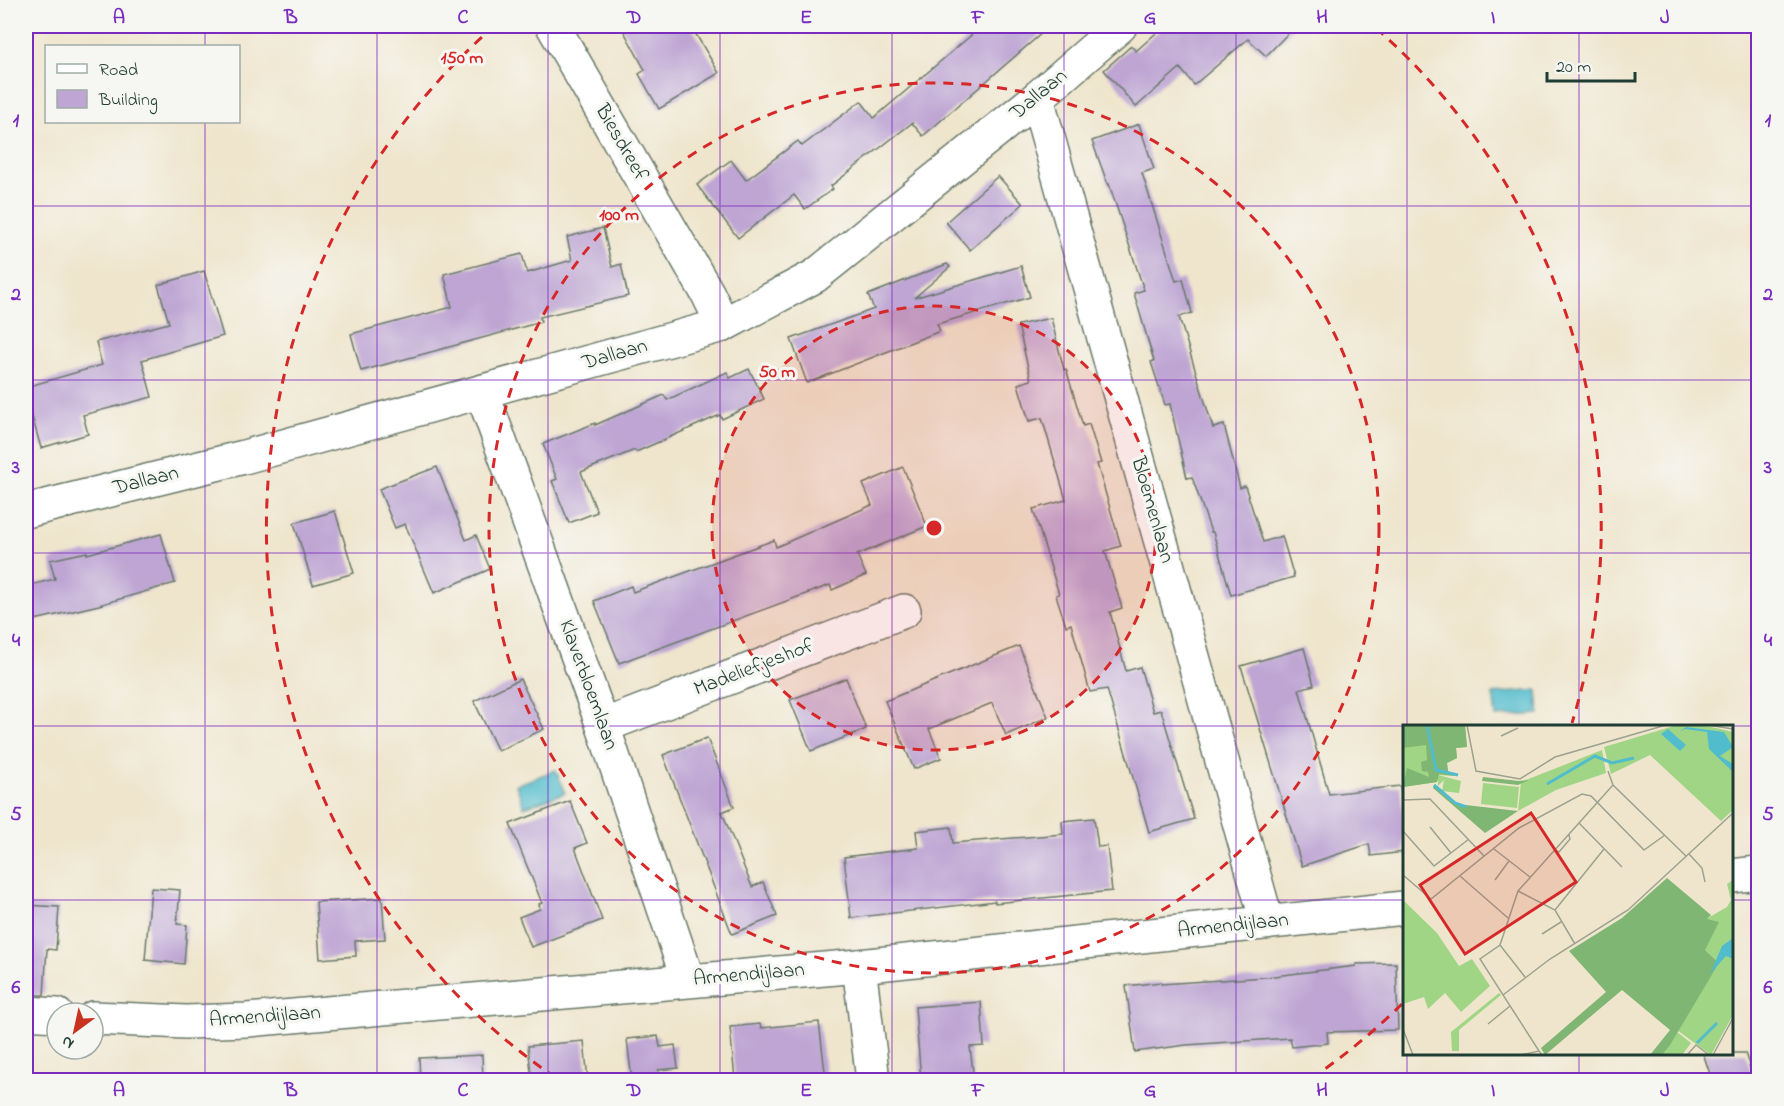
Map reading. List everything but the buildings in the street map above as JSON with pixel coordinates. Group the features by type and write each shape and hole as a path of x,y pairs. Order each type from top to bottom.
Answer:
{"street":[{"name":"Biesdreef","path":"554,26 708,294 723,325"},
{"name":"Dallaan","path":"26,511 243,457 723,325 815,276 1037,98 1120,26"},
{"name":"Bloemenlaan","path":"1037,98 1267,922"},
{"name":"Klaverbloemlaan","path":"482,392 603,726 688,980"},
{"name":"Madeliefjeshof","path":"603,726 904,611"},
{"path":"1733,876 1758,873"},
{"name":"Armendijlaan","path":"105,1019 186,1022 247,1020 859,966 1403,908"},
{"path":"859,966 873,1080"},
{"path":"26,1013 45,1014"}],"water":[{"path":"1537,690 1539,714 1496,717 1493,694"},
{"path":"556,770 565,793 524,807 516,785"}]}
